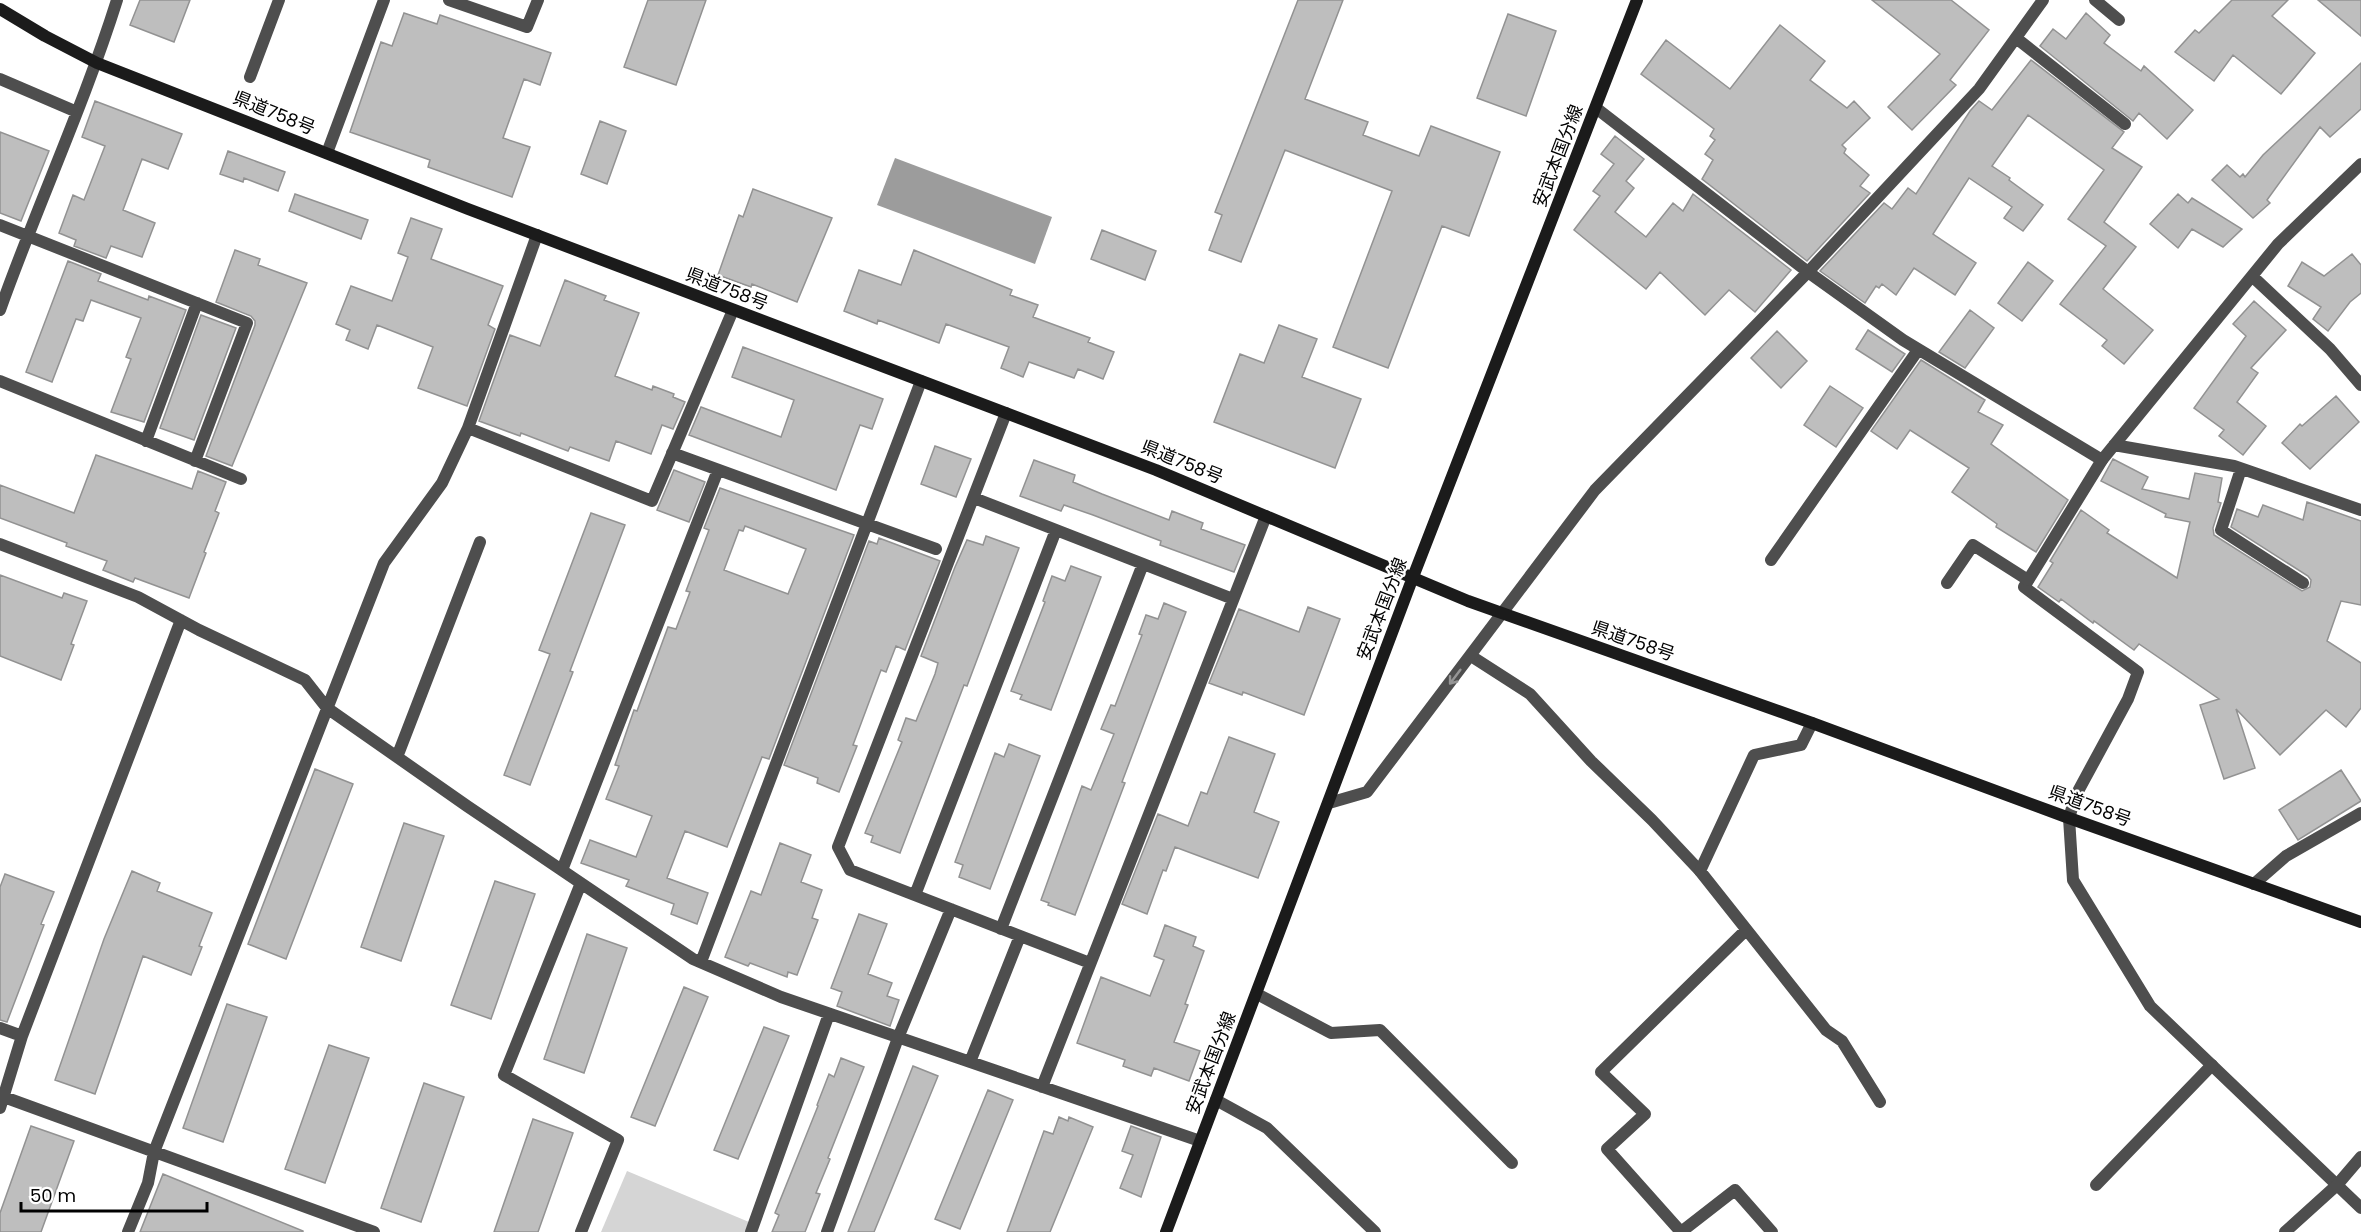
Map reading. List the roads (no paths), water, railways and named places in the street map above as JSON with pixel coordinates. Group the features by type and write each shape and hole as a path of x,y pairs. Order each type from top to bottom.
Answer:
{"main road":[{"name":"安武本国分線","path":"1166,1232 1413,577 1636,0"},
{"name":"県道758号","path":"0,9 97,63 537,236 1156,470 1503,614 1812,723 2361,922"}],"street":[{"path":"0,310 27,236 97,63 117,0"},
{"path":"250,77 279,0"},
{"path":"327,153 384,0"},
{"path":"449,0 527,27 538,0"},
{"path":"2095,0 2120,20"},
{"path":"1329,803 1367,792 1595,490 1808,272 1979,89 2016,38 2037,2"},
{"path":"2016,38 2125,124"},
{"path":"0,80 77,112"},
{"path":"1596,108 1808,272 1918,350 2102,460"},
{"path":"2361,164 2278,244 2102,460 2024,587 2138,672 2128,699 2076,795 2069,818 2073,880 2150,1006 2361,1208"},
{"path":"0,225 247,323 195,460"},
{"path":"128,1232 147,1183 154,1152 384,563 442,483 468,428 537,236"},
{"path":"2252,276 2330,349 2361,385"},
{"path":"146,441 196,303"},
{"path":"468,428 652,501 733,310"},
{"path":"1771,560 1918,350"},
{"path":"0,381 241,479"},
{"path":"701,962 921,381"},
{"path":"1006,413 837,847 850,870 1090,963"},
{"path":"2114,445 2241,469 2361,510"},
{"path":"672,453 936,549"},
{"path":"2241,469 2221,530 2303,583"},
{"path":"562,870 718,470"},
{"path":"974,498 1233,599"},
{"path":"1042,1087 1266,516"},
{"path":"915,895 1056,530"},
{"path":"397,757 480,542"},
{"path":"0,544 138,597 305,680 327,708 581,883 701,962 781,997 1200,1141"},
{"path":"1947,583 1973,545 2028,580"},
{"path":"1002,929 1143,564"},
{"path":"181,620 22,1036 2,1102 154,1152 374,1232"},
{"path":"1471,656 1530,694 1591,761 1700,871 1826,1030 1842,1041 1880,1102"},
{"path":"1700,871 1754,755 1801,745 1812,723"},
{"path":"2254,884 2286,856 2361,813"},
{"path":"580,1232 618,1140 504,1075 581,883"},
{"path":"827,1232 898,1038 951,909"},
{"path":"1746,930 1601,1072 1645,1114 1607,1149 1681,1232 1735,1190 1772,1232"},
{"path":"970,1062 1020,936"},
{"path":"1257,994 1331,1033 1380,1030 1512,1163"},
{"path":"751,1232 829,1014"},
{"path":"0,1028 22,1036"},
{"path":"2096,1185 2212,1065"},
{"path":"1216,1100 1267,1128 1375,1232"},
{"path":"2285,1232 2337,1185 2361,1157"}]}
